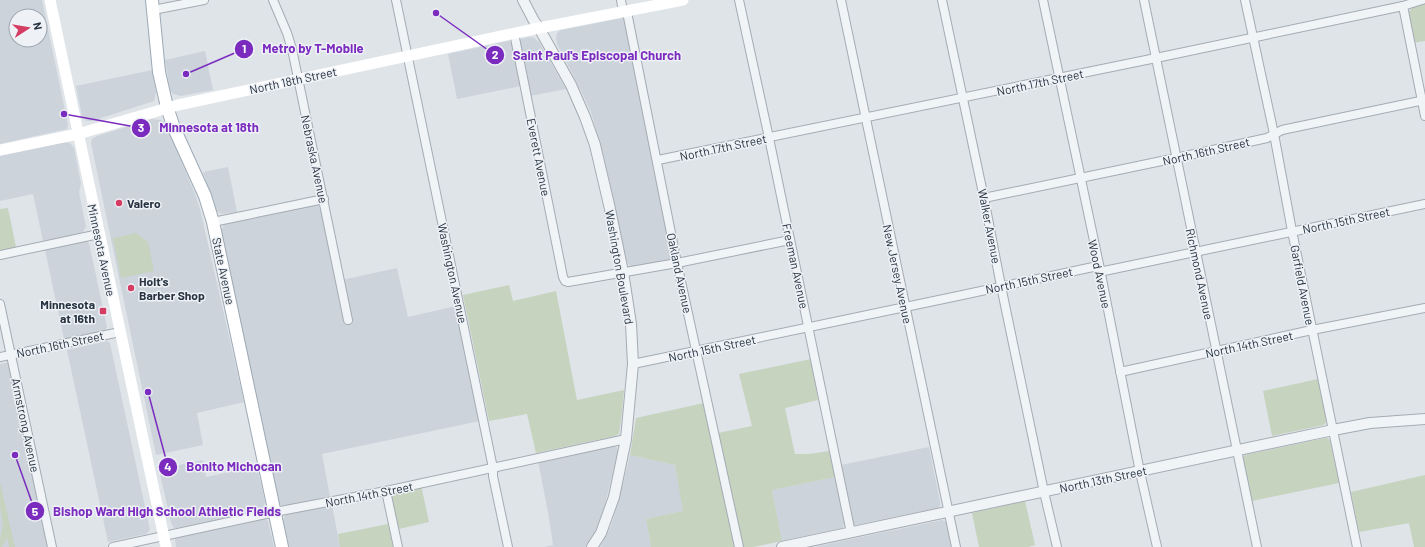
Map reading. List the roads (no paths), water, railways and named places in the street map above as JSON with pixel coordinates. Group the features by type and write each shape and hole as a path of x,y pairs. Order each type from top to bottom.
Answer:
{"main road":[{"name":"Minnesota Avenue","path":"50,0 164,542"},
{"name":"North 18th Street","path":"0,150 78,134 167,107 408,55 683,0"},
{"name":"State Avenue","path":"152,5 159,72 167,107 174,128 205,196 213,222 282,547"}],"street":[{"path":"152,5 204,0"},
{"name":"Nebraska Avenue","path":"273,0 287,33 298,79 348,320"},
{"name":"Washington Avenue","path":"396,0 508,547"},
{"name":"Washington Boulevard","path":"524,0 534,21 571,85 595,145 623,272 631,324 633,364 626,439 614,496 601,533 592,547"},
{"name":"Oakland Avenue","path":"621,0 628,17 658,160 677,263 739,547"},
{"name":"Freeman Avenue","path":"739,0 809,327 851,533"},
{"name":"New Jersey Avenue","path":"841,0 956,547"},
{"name":"Walker Avenue","path":"942,0 1044,492 1057,547"},
{"name":"Wood Avenue","path":"1043,0 1100,269 1140,472 1157,547"},
{"name":"Richmond Avenue","path":"1144,0 1257,547"},
{"name":"Garfield Avenue","path":"1245,0 1274,134 1292,231 1357,547"},
{"name":"North 17th Street","path":"658,160 1156,58 1403,6 1422,0"},
{"path":"1403,6 1425,116"},
{"name":"Everett Avenue","path":"514,34 565,281 568,282 623,272"},
{"name":"North 16th Street","path":"984,198 1268,138 1282,130 1423,100"},
{"path":"213,222 324,199"},
{"name":"North 15th Street","path":"633,364 905,308 1093,267 1104,271 1425,204"},
{"path":"0,255 99,234"},
{"path":"623,272 677,263 790,240"},
{"name":"Armstrong Avenue","path":"0,304 52,547"},
{"name":"North 14th Street","path":"1120,372 1312,330 1425,308"},
{"name":"North 16th Street","path":"0,357 120,332"},
{"name":"North 13th Street","path":"782,547 1333,430 1370,423 1425,419"},
{"name":"North 14th Street","path":"113,547 164,542 275,512 386,491 626,439"},
{"path":"386,491 398,547"}],"place":[{"name":"Saint Paul's Episcopal Church","path":"436,13"},
{"name":"Metro by T-Mobile","path":"186,74"},
{"name":"Minnesota at 18th","path":"64,114"},
{"name":"Valero","path":"119,203"},
{"name":"Holt's Barber Shop","path":"131,288"},
{"name":"Minnesota at 16th","path":"103,311"},
{"name":"Bonito Michocan","path":"148,392"},
{"name":"Bishop Ward High School Athletic Fields","path":"15,455"}]}
